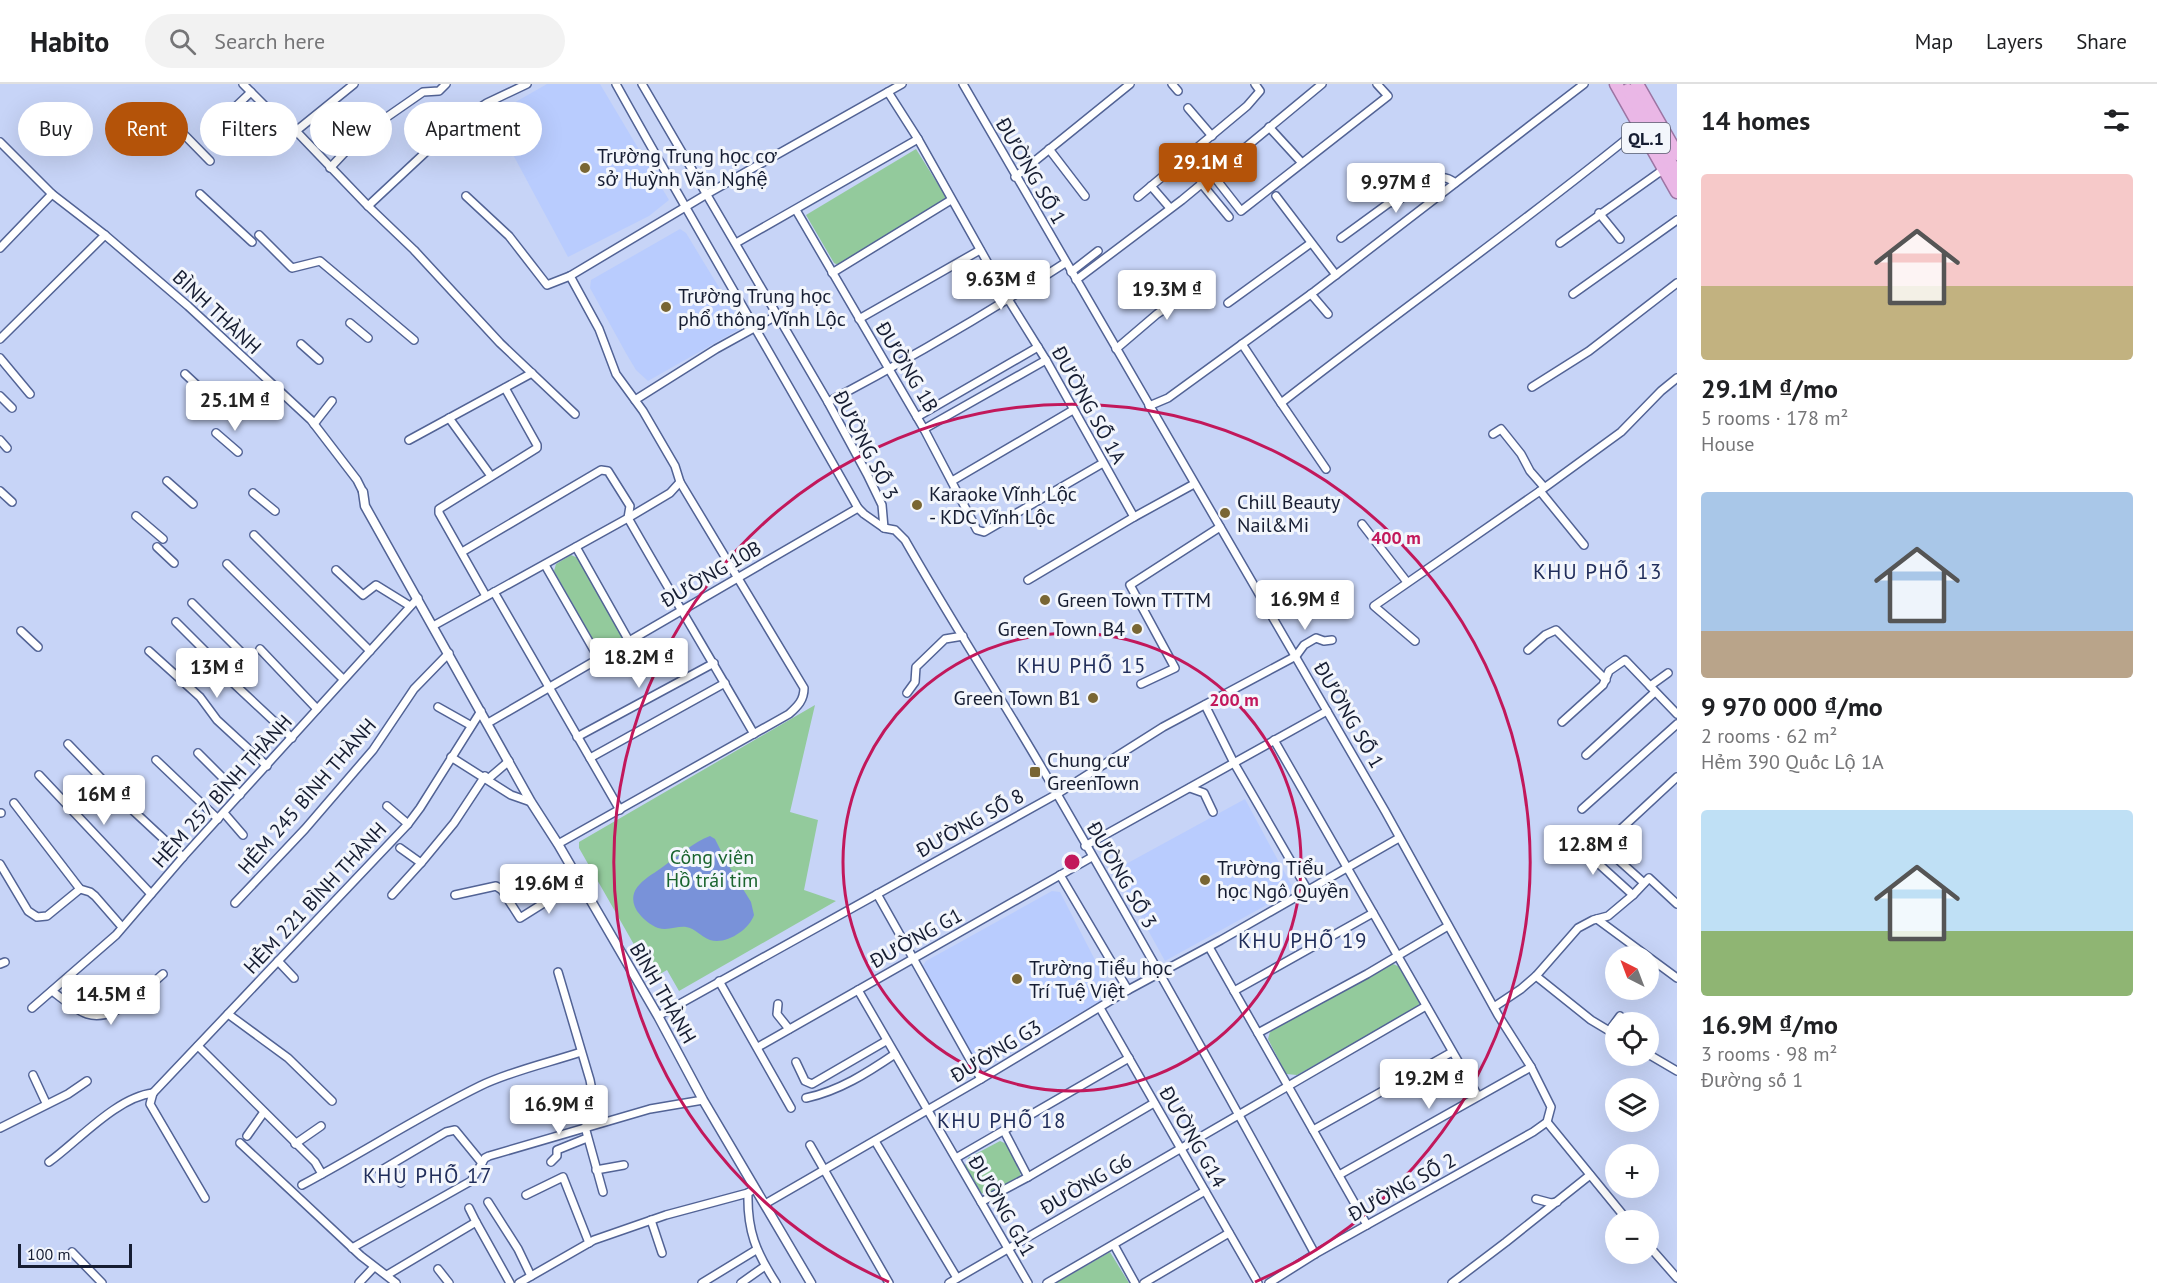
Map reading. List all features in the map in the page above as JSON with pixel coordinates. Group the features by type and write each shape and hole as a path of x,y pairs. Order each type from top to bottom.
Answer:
{"highway":[{"name":"QL.1","path":"1616,84 1677,192"},
{"name":"QL.1","path":"1625,84 1677,174"},
{"name":"QL.1","path":"1637,84 1677,154"},
{"name":"QL.1","path":"1645,84 1677,139"}],"street":[{"path":"243,84 261,102"},
{"path":"298,129 354,84"},
{"path":"330,168 361,135 423,92 439,91 446,84"},
{"path":"368,206 458,122 487,103 527,84"},
{"name":"ĐƯỜNG SỐ 3","path":"616,84 858,508 884,528 895,530 905,540 963,636 1160,973 1316,1254"},
{"name":"ĐƯỜNG SỐ 3","path":"642,84 828,402 882,505 884,528"},
{"name":"ĐƯỜNG SỐ 1","path":"963,84 1065,263 1296,656 1494,1007 1531,1067 1551,1107 1548,1120"},
{"path":"1015,177 1130,84"},
{"path":"1172,84 1178,91"},
{"path":"1138,197 1247,106 1260,91 1255,84"},
{"path":"1076,280 1170,208 1322,84"},
{"path":"1212,174 1241,211 1388,96 1377,84"},
{"path":"1149,406 1168,398 1311,294 1584,84"},
{"path":"466,196 509,236 547,285 570,276 707,194 898,85"},
{"path":"241,102 251,92"},
{"name":"ĐƯỜNG SỐ 1A","path":"888,92 1046,360 1134,517"},
{"path":"1188,108 1212,136"},
{"path":"1269,127 1302,163"},
{"path":"1281,403 1412,302 1556,197 1640,128"},
{"path":"298,133 330,168 414,250 491,333 576,414"},
{"path":"188,139 210,161"},
{"path":"735,243 918,140"},
{"name":"BÌNH THÀNH","path":"0,142 52,194 188,306 314,424 357,480 363,492 365,506 531,802 658,1016 752,1191 765,1204 811,1283"},
{"path":"1049,149 1085,196"},
{"path":"1560,243 1599,213 1664,169"},
{"path":"1341,238 1389,203 1397,202 1428,181 1442,177 1450,178 1455,183"},
{"path":"1201,183 1229,218"},
{"path":"1151,186 1170,208"},
{"path":"0,248 52,194"},
{"path":"200,194 252,242"},
{"path":"1276,196 1336,275"},
{"path":"832,273 951,200"},
{"name":"ĐƯỜNG 1B","path":"796,210 924,429 977,530 984,532 1103,463"},
{"path":"1599,213 1620,239"},
{"path":"1573,294 1677,219"},
{"path":"259,235 292,268 320,261 414,340"},
{"path":"0,339 105,236"},
{"path":"1228,303 1311,243"},
{"path":"859,319 980,250"},
{"path":"1071,272 1098,251"},
{"path":"828,402 889,370 1065,263"},
{"path":"558,844 789,714 804,695 804,687 680,482 675,466 635,400 616,374 599,329 570,276"},
{"path":"1116,349 1157,314 1207,280"},
{"path":"1532,387 1589,351 1677,283"},
{"path":"1311,294 1328,314"},
{"path":"635,400 716,349 776,316"},
{"path":"350,323 368,338"},
{"path":"301,344 318,360"},
{"path":"1242,344 1326,469"},
{"path":"917,417 1038,347"},
{"path":"0,358 30,394"},
{"path":"924,429 1046,360"},
{"path":"409,440 532,373"},
{"path":"185,374 201,388"},
{"path":"1415,641 1374,606 1621,432 1647,404 1677,378"},
{"path":"486,596 439,513 439,509 537,448 505,388"},
{"path":"0,396 12,408"},
{"path":"314,424 332,401"},
{"path":"952,481 1073,410"},
{"path":"449,418 491,476"},
{"path":"1493,434 1501,429 1584,545"},
{"path":"216,433 238,452"},
{"path":"0,440 8,448"},
{"path":"462,552 601,470 608,471 630,506 628,518 754,734"},
{"path":"167,481 193,504"},
{"path":"433,626 628,518 670,493 680,482"},
{"path":"1028,580 1194,484"},
{"path":"0,491 12,502"},
{"path":"252,493 276,511"},
{"name":"ĐƯỜNG 10B","path":"488,723 858,508"},
{"path":"136,516 163,539"},
{"path":"1362,524 1407,582"},
{"path":"1141,684 1175,668 1130,585 1220,527"},
{"path":"254,535 370,651"},
{"path":"157,547 174,563"},
{"path":"576,547 629,641"},
{"path":"227,564 343,679"},
{"path":"545,565 599,659"},
{"path":"336,570 363,595 376,585 410,606"},
{"path":"495,592 620,810"},
{"name":"HẺM 257 BÌNH THÀNH","path":"32,1008 116,935 183,857 418,598"},
{"path":"192,603 247,658"},
{"path":"176,622 224,670 231,681 292,738"},
{"path":"1528,650 1545,635 1556,630 1606,680"},
{"path":"21,631 38,647"},
{"path":"907,693 915,682 916,667 945,639 963,636"},
{"name":"ĐƯỜNG SỐ 8","path":"658,1016 1057,794 1163,727 1296,656 1304,645 1316,638 1324,641 1332,640"},
{"path":"260,650 317,710"},
{"path":"149,651 200,697 217,720 267,766"},
{"name":"HẺM 245 BÌNH THÀNH","path":"235,903 305,829 373,750 414,689 449,653"},
{"path":"1562,722 1603,685 1609,671 1625,660 1676,712"},
{"path":"577,736 714,663"},
{"path":"1586,754 1668,673"},
{"path":"590,758 725,683"},
{"path":"1205,705 1234,763 1307,889"},
{"path":"438,707 470,725"},
{"name":"HẺM 221 BÌNH THÀNH","path":"153,1093 408,824 481,711"},
{"path":"1085,846 1327,711"},
{"path":"1582,809 1677,724"},
{"path":"1274,740 1478,1096"},
{"path":"68,744 126,804 183,857"},
{"path":"198,753 240,795"},
{"path":"451,757 511,795 531,802"},
{"path":"156,760 218,819"},
{"path":"392,895 454,823 486,778 509,761"},
{"path":"39,775 151,894"},
{"path":"1608,841 1677,777"},
{"path":"1190,788 1204,793 1213,812"},
{"path":"14,802 81,889 90,892 122,927"},
{"path":"387,806 408,824"},
{"path":"224,813 243,835"},
{"path":"1569,837 1634,895"},
{"name":"ĐƯỜNG G3","path":"765,1204 928,1111 1128,990 1209,947 1399,838"},
{"path":"400,848 421,863"},
{"path":"1614,856 1644,883"},
{"name":"ĐƯỜNG G1","path":"758,1047 1092,857"},
{"path":"0,864 28,911 37,917 47,916 81,889"},
{"path":"1060,876 1128,990"},
{"path":"1494,1007 1536,976 1578,928 1608,916 1634,895 1648,878 1677,904"},
{"path":"455,896 496,886 502,890 520,918 579,881"},
{"path":"877,894 981,1079"},
{"path":"1234,991 1373,913"},
{"path":"1597,919 1677,978"},
{"path":"1258,1033 1448,926"},
{"path":"1209,947 1367,1225"},
{"path":"278,961 294,978"},
{"path":"558,972 590,1080 598,1123"},
{"path":"52,991 84,1014 93,1016 118,1010 163,974"},
{"path":"1536,976 1605,1029"},
{"path":"719,981 791,1108"},
{"name":"ĐƯỜNG G11","path":"858,990 1028,1283"},
{"path":"778,1004 777,1014 789,1029"},
{"name":"ĐƯỜNG G6","path":"949,1283 1426,1006"},
{"name":"ĐƯỜNG G14","path":"1100,1008 1258,1283"},
{"path":"228,1014 288,1058 332,1101"},
{"path":"796,1062 805,1081 812,1084 886,1041"},
{"path":"198,1046 315,1162 322,1174"},
{"path":"302,1185 422,1116 483,1085 581,1052"},
{"path":"1313,1130 1452,1052"},
{"path":"806,1098 822,1095 838,1088 869,1072 895,1054"},
{"path":"956,1158 1129,1058"},
{"path":"1659,1060 1677,1071"},
{"path":"1339,1175 1531,1067"},
{"path":"33,1075 46,1104"},
{"path":"0,1128 68,1094 87,1081"},
{"path":"49,1162 82,1133 122,1105 144,1094 153,1093 150,1104 205,1198"},
{"path":"352,1248 471,1181 484,1158 598,1123 651,1109 703,1100"},
{"path":"981,1202 1154,1103"},
{"path":"247,1136 264,1112"},
{"path":"1548,1120 1619,1210"},
{"name":"ĐƯỜNG SỐ 2","path":"1275,1282 1316,1254 1533,1132 1548,1120"},
{"path":"295,1144 321,1126"},
{"path":"585,1127 603,1192"},
{"path":"380,1171 446,1132 455,1130 482,1163"},
{"path":"1004,1131 1028,1177"},
{"path":"552,1162 557,1156 557,1150 587,1138"},
{"path":"875,1141 957,1278"},
{"path":"240,1143 374,1268 396,1283"},
{"path":"810,1146 889,1283"},
{"path":"391,1164 401,1183"},
{"path":"596,1170 624,1165"},
{"path":"1452,1283 1590,1175"},
{"path":"526,1195 563,1177 589,1243"},
{"path":"519,1283 589,1243 651,1220 752,1191"},
{"path":"752,1191 747,1209 756,1250 776,1283"},
{"path":"1047,1283 1205,1191"},
{"path":"1536,1199 1551,1203 1558,1202"},
{"path":"488,1202 518,1249 531,1276"},
{"path":"468,1208 510,1283"},
{"path":"651,1220 662,1253"},
{"path":"387,1275 476,1222"},
{"path":"1144,1283 1229,1233"},
{"path":"1114,1245 1135,1283"},
{"path":"702,1283 756,1250"},
{"path":"72,1252 102,1283"},
{"path":"1659,1258 1677,1278"},
{"path":"741,1283 765,1266"},
{"path":"359,1283 374,1268"},
{"path":"438,1269 449,1283"}],"shaded area":[{"name":"Trường Trung học cơ sở Huỳnh Văn Nghệ","path":"547,84 600,84 669,200 649,216 568,257 514,156 542,156 542,102 515,102"},
{"name":"Trường Trung học phổ thông Vĩnh Lộc","path":"680,229 686,233 743,327 648,381 636,370 627,355 590,288 591,280"},
{"name":"Trường Tiểu học Ngô Quyền","path":"1245,799 1294,890 1165,961 1115,870"},
{"path":"710,836 715,839 751,902 754,915 751,921 736,935 716,941 707,939 689,928 655,927 637,911 633,896 636,890 645,879"},
{"name":"Trường Tiểu học Trí Tuệ Việt","path":"1052,891 1060,892 1111,991 1107,997 983,1069 978,1066 922,967 926,961"}],"green space":[{"path":"916,149 946,197 943,202 838,265 834,263 806,215"},
{"path":"571,555 578,558 622,636 622,641 604,652 599,650 554,571 556,564"},
{"name":"Công viên Hồ trái tim","path":"815,705 790,812 818,820 804,890 836,901 679,991 667,970 653,978 579,848 579,842"},
{"path":"1389,964 1400,967 1420,1002 1417,1008 1297,1075 1286,1074 1268,1039 1270,1032"},
{"path":"1000,1141 1009,1145 1021,1172 1020,1176 988,1195 981,1193 965,1166 968,1158"},
{"path":"1110,1252 1129,1283 1056,1283"}],"place":[{"name":"Trường Trung học cơ sở Huỳnh Văn Nghệ","path":"585,168"},
{"name":"Trường Trung học phổ thông Vĩnh Lộc","path":"666,307"},
{"name":"Karaoke Vĩnh Lộc - KDC Vĩnh Lộc","path":"917,505"},
{"name":"Chill Beauty Nail&Mi","path":"1225,513"},
{"name":"Green Town TTTM","path":"1045,600"},
{"name":"Green Town B4","path":"1137,629"},
{"name":"Green Town B1","path":"1093,698"},
{"name":"Chung cư GreenTown","path":"1035,772"},
{"name":"Trường Tiểu học Ngô Quyền","path":"1205,880"},
{"name":"Trường Tiểu học Trí Tuệ Việt","path":"1017,979"}],"district":[{"name":"KHU PHỐ 13","path":"1598,571"},
{"name":"KHU PHỐ 15","path":"1082,665"},
{"name":"KHU PHỐ 19","path":"1303,940"},
{"name":"KHU PHỐ 18","path":"1002,1120"},
{"name":"KHU PHỐ 17","path":"428,1175"}]}
